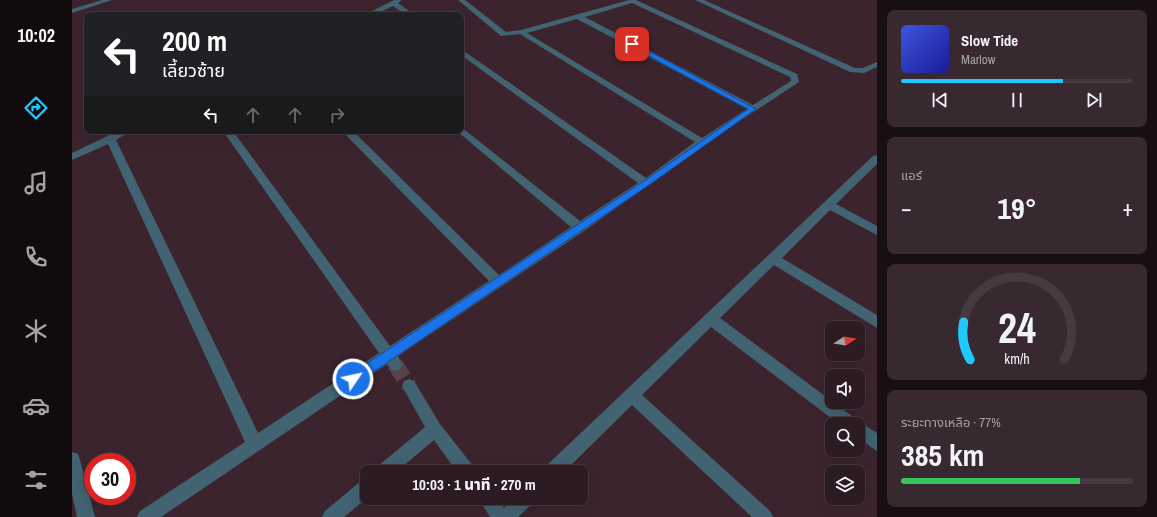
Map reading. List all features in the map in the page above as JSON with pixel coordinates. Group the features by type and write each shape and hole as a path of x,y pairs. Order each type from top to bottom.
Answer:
{"street":[{"path":"72,11 109,0"},
{"path":"146,517 254,445 392,359 498,282 646,183 702,142 795,82 794,76 633,1 521,32 504,34 461,0"},
{"path":"698,0 853,70 864,71 877,64"},
{"path":"374,12 396,1 408,12"},
{"path":"578,16 753,109"},
{"path":"521,32 702,142"},
{"path":"464,53 646,183"},
{"path":"464,132 580,228"},
{"path":"72,157 119,134"},
{"path":"230,134 392,359"},
{"path":"350,134 498,282"},
{"path":"110,138 254,445"},
{"path":"559,465 876,161"},
{"path":"829,205 877,231"},
{"path":"774,259 877,322"},
{"path":"711,319 842,417"},
{"path":"409,386 435,429 462,465"},
{"path":"632,395 764,517"},
{"path":"392,465 435,429"},
{"path":"865,434 877,443"},
{"path":"72,460 86,517"},
{"path":"331,517 360,493"},
{"path":"491,505 500,517"},
{"path":"506,517 519,505"}],"tunnel":[{"path":"395,364 409,386"}],"route":[{"path":"353,379 646,183 702,142 753,109 632,44"}]}
